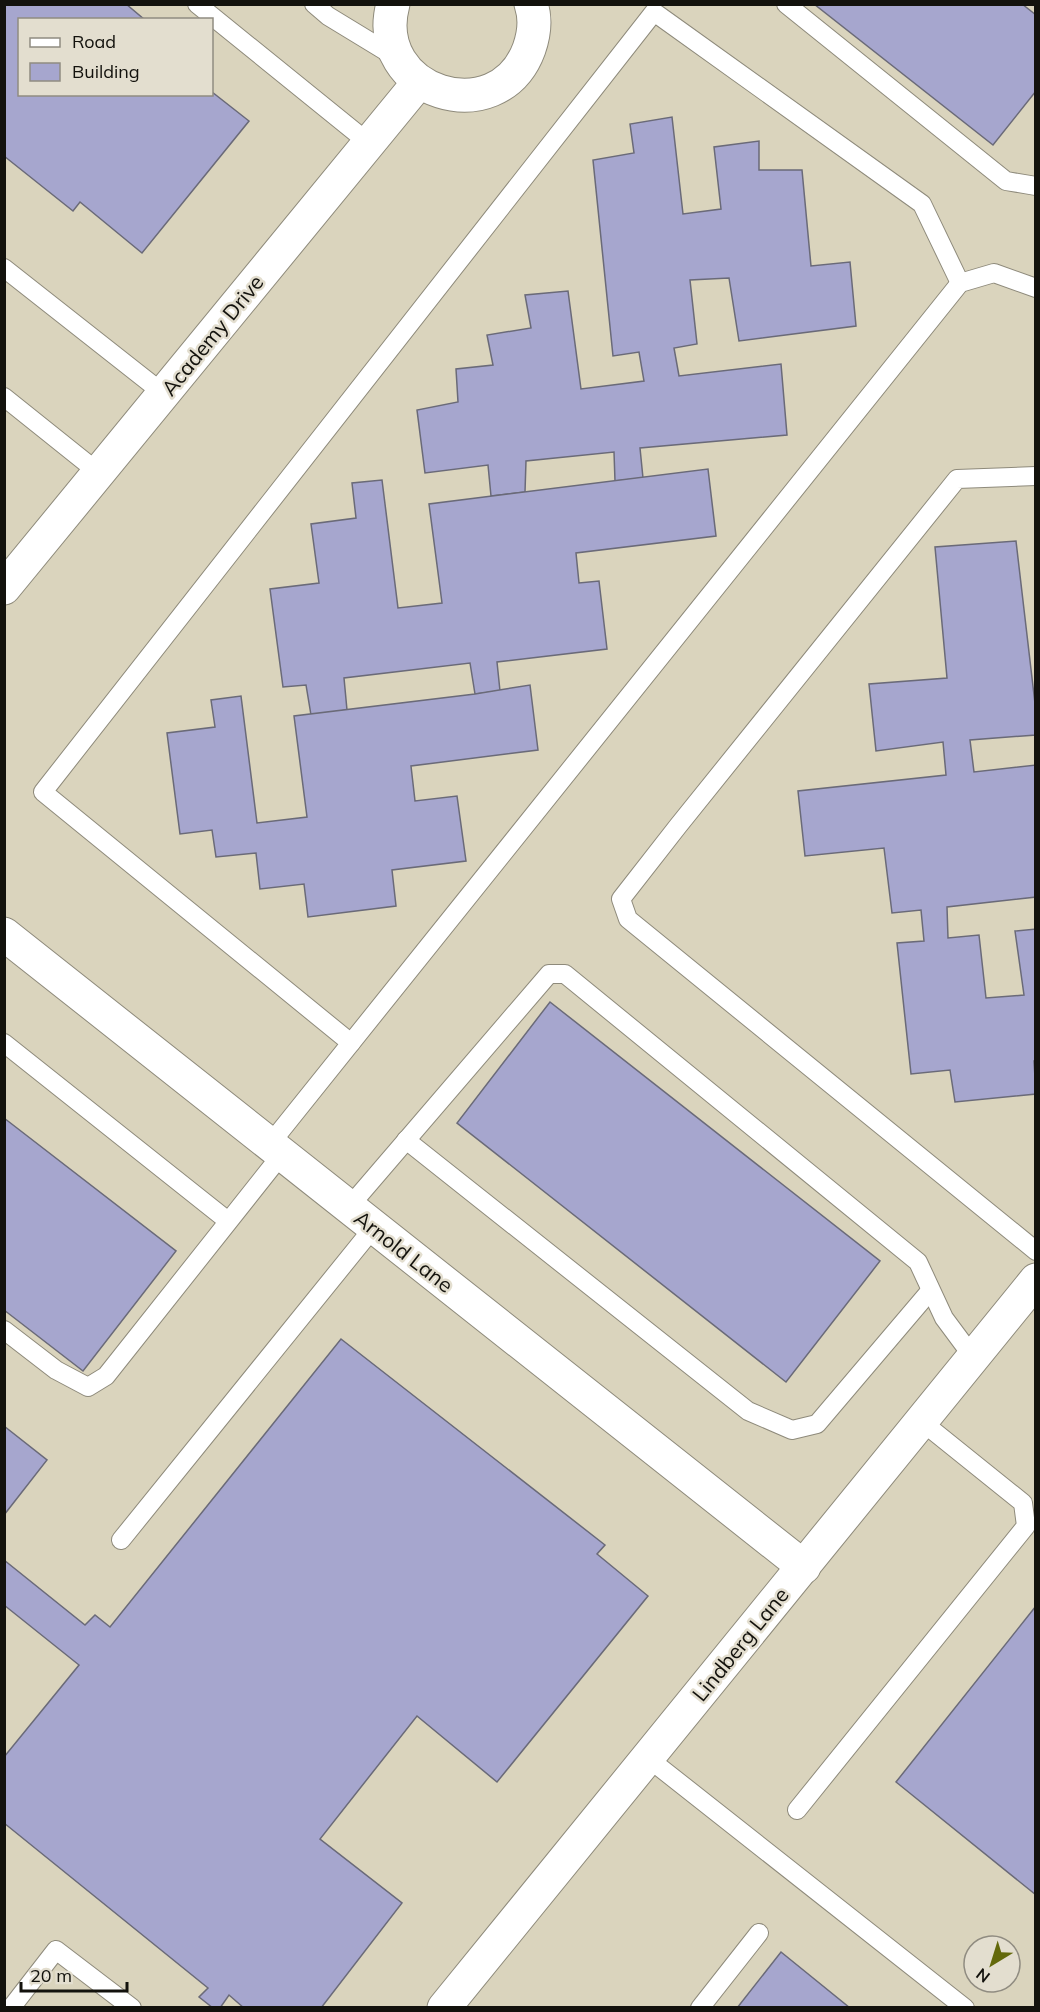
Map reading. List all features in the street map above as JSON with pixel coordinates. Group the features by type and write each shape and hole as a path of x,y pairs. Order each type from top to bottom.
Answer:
{"street":[{"path":"393,4 390,15 390,38 409,71 442,93 466,96 489,91 510,78 525,59 534,36 534,12 531,4"},
{"name":"Academy Drive","path":"4,588 370,144 409,71"},
{"name":"Arnold Lane","path":"4,934 804,1566"},
{"name":"Lindberg Lane","path":"444,2007 1035,1280"}],"lane":[{"path":"197,4 370,144"},
{"path":"786,4 1006,181 1035,186"},
{"path":"323,7 409,71"},
{"path":"351,1042 42,792 654,12 922,204 960,283"},
{"path":"4,268 164,394"},
{"path":"4,1330 56,1370 88,1387 106,1376 228,1221 351,1042 960,283 994,273 1035,288"},
{"path":"4,397 99,473"},
{"path":"1035,476 957,479 621,899 628,919 1035,1251"},
{"path":"349,1207 549,974 565,974 918,1262 944,1318 973,1357"},
{"path":"4,1043 228,1221"},
{"path":"406,1140 748,1411 792,1430 818,1424 930,1290"},
{"path":"121,1540 374,1227"},
{"path":"797,1810 1026,1526 1023,1503 921,1421"},
{"path":"648,1758 964,2007"},
{"path":"700,2007 759,1933"},
{"path":"11,2007 56,1950 132,2007"}],"shaded area":[{"path":"5,5 1035,5 1035,2007 5,2007"}],"building":[{"path":"4,4 126,4 143,18 18,18 18,96 213,96 213,93 249,121 142,253 80,202 73,211 4,156"},
{"path":"814,4 1022,4 1036,15 1036,91 993,145"},
{"path":"672,117 683,214 721,209 714,147 759,141 759,170 802,170 811,266 850,262 856,326 739,341 729,278 690,280 697,344 674,348 679,376 781,364 787,435 640,448 643,478 615,481 614,452 526,461 525,492 491,496 488,465 425,473 417,410 458,402 456,369 493,365 487,335 531,328 525,295 568,291 581,389 644,381 639,352 613,356 593,160 634,153 630,124"},
{"path":"708,469 716,536 576,553 579,583 599,581 607,649 497,662 500,691 475,694 470,663 344,678 347,710 311,715 306,685 283,687 270,589 319,583 311,524 356,518 352,483 382,480 398,608 442,603 429,504"},
{"path":"1016,541 1036,712 1036,735 970,740 974,772 1036,765 1036,897 947,907 948,938 979,935 986,998 1024,995 1015,931 1036,929 1036,1061 1034,1061 1036,1094 955,1102 950,1070 911,1074 897,943 924,941 921,910 892,913 884,848 805,856 798,791 946,775 943,742 876,751 869,684 947,678 935,547"},
{"path":"530,685 538,750 411,766 415,801 457,796 466,861 392,870 396,906 308,917 304,884 260,889 256,853 216,857 212,830 180,834 167,733 215,727 211,700 241,696 257,823 307,817 294,716"},
{"path":"550,1002 880,1261 786,1382 457,1123"},
{"path":"4,1118 176,1251 83,1371 4,1310"},
{"path":"341,1339 605,1545 597,1554 648,1596 497,1782 417,1716 320,1839 402,1903 321,2008 244,2008 229,1995 220,2008 213,2008 199,1997 208,1988 4,1823 4,1757 79,1665 4,1605 4,1560 85,1625 95,1615 110,1627"},
{"path":"4,1426 47,1460 4,1515"},
{"path":"1036,1606 1036,1895 896,1782"},
{"path":"781,1952 850,2008 737,2008"}]}
